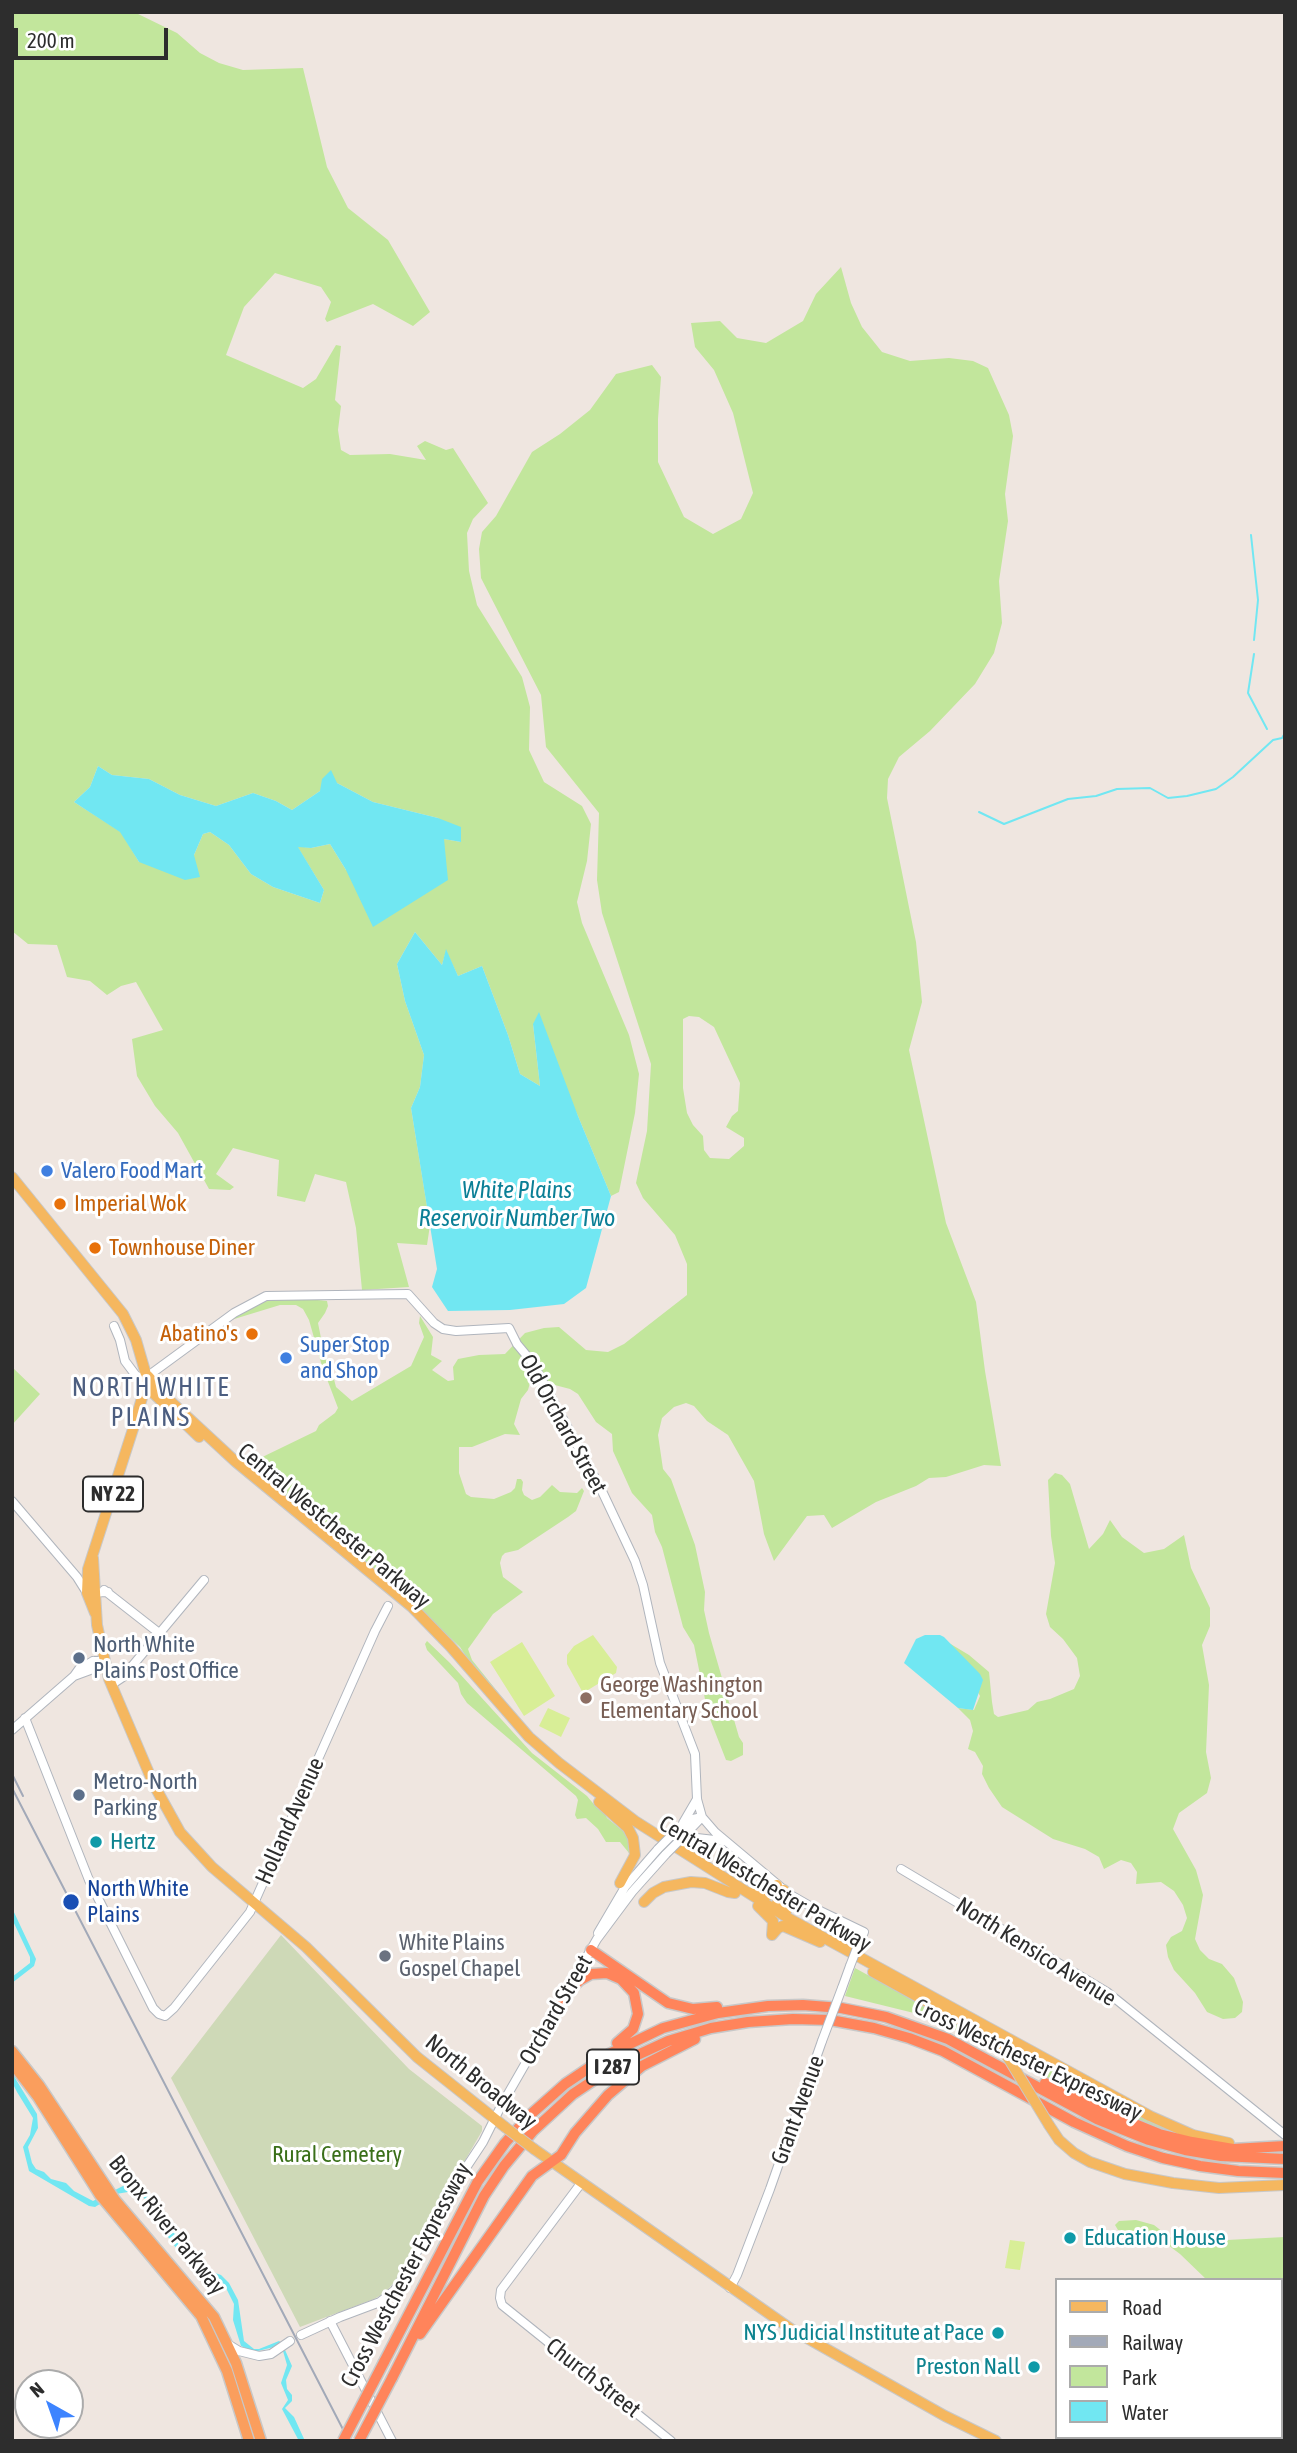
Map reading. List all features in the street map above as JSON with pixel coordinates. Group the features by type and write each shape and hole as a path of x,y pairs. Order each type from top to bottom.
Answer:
{"highway":[{"path":"589,1952 623,1980 634,1993 638,2014 633,2029 615,2044 611,2053"},
{"path":"589,1952 668,2003 685,2008 728,2005 737,2009"},
{"path":"561,1999 580,1980 591,1974 607,1973 623,1980"},
{"name":"Cross Westchester Expressway","path":"343,2441 468,2197 493,2158 543,2102 580,2072 611,2053 672,2025 737,2009 803,2005 868,2013 923,2028 1097,2119 1149,2140 1212,2155 1285,2159"},
{"name":"Cross Westchester Expressway","path":"359,2441 484,2196 515,2151 545,2118 595,2078 651,2048 703,2030 765,2020 802,2019 838,2021 900,2035 968,2064 1074,2122 1127,2146 1200,2166 1285,2173"},
{"path":"393,2375 532,2176 561,2155 575,2133 608,2095 642,2066 693,2039 765,2020"},
{"name":"Bronx River Parkway","path":"12,2050 39,2085 104,2192"},
{"path":"982,2057 1131,2124 1159,2133 1233,2149 1285,2146"},
{"name":"Bronx River Parkway","path":"12,2063 104,2192 184,2293 213,2338 231,2381 248,2441"},
{"name":"Bronx River Parkway","path":"112,2202 203,2302 229,2345 261,2441"}],"main road":[{"path":"12,1178 123,1314 136,1340 148,1376"},
{"name":"North Broadway","path":"148,1376 93,1558 92,1587 104,1661 111,1685 154,1785 177,1827 212,1867 306,1947 417,2057 550,2161 800,2335 950,2420 996,2441"},
{"name":"Central Westchester Parkway","path":"148,1376 154,1394 175,1416 400,1604 442,1646 526,1741 599,1802 641,1832 983,2033 1004,2051 1059,2140 1074,2152 1090,2162 1125,2174 1172,2183 1219,2188 1285,2185"},
{"name":"Central Westchester Parkway","path":"148,1376 169,1400 228,1454 412,1607 516,1722 559,1763 635,1821 758,1906 1159,2120 1202,2137 1229,2143 1266,2146"},
{"path":"599,1802 628,1828 634,1838 635,1855 626,1887"},
{"path":"645,1902 653,1893 679,1883 705,1883 728,1892 764,1896 780,1888"},
{"path":"780,1888 779,1908 821,1939"},
{"path":"758,1906 773,1921 772,1935 783,1926 821,1939"}],"street":[{"name":"Old Orchard Street","path":"148,1376 234,1313 266,1296 408,1294 434,1324 443,1329 456,1331 509,1328 517,1344 532,1362 616,1520 643,1585 660,1663 695,1754 697,1799"},
{"path":"114,1326 122,1355 132,1373 137,1377 148,1376"},
{"path":"12,1501 76,1577 92,1587 108,1592 159,1633"},
{"path":"111,1685 123,1677 204,1580"},
{"path":"92,1587 108,1592"},
{"name":"Holland Avenue","path":"25,1718 89,1880 133,1972 153,2008 162,2016 174,2008 250,1912 388,1606"},
{"path":"12,1731 79,1670 93,1661 104,1661"},
{"path":"697,1799 702,1817 725,1841 780,1888"},
{"path":"681,1827 697,1799"},
{"name":"Orchard Street","path":"674,1840 681,1827 702,1817"},
{"name":"Orchard Street","path":"597,1939 608,1912 626,1887 702,1817"},
{"path":"674,1840 697,1838 725,1841"},
{"name":"North Kensico Avenue","path":"901,1869 1107,1992 1285,2135"},
{"path":"626,1887 645,1902"},
{"name":"Orchard Street","path":"301,2335 380,2302 394,2291 444,2201 483,2142 626,1887"},
{"name":"Grant Avenue","path":"730,2288 770,2189 864,1932 780,1888"},
{"name":"Church Street","path":"582,2182 501,2290 502,2305 671,2441"},
{"path":"330,2321 392,2441"},
{"path":"213,2338 240,2351 259,2356 267,2355 288,2343"}],"green space":[{"path":"12,12 134,12 177,33 200,53 219,63 243,70 303,68 327,167 348,208 388,240 430,312 413,326 373,304 327,322 325,319 331,302 321,287 275,273 244,307 226,355 303,388 316,379 336,345 341,346 335,400 341,406 338,430 341,450 350,455 390,454 426,460 417,446 425,441 446,450 453,448 488,503 473,519 467,533 469,571 477,605 522,677 530,707 529,750 544,782 582,806 591,824 587,861 577,902 582,923 629,1035 639,1074 635,1113 619,1192 611,1196 578,1116 533,1024 540,1086 520,1074 482,966 458,976 446,951 442,965 415,932 397,964 405,1001 424,1055 420,1087 411,1108 430,1225 427,1245 397,1243 409,1287 362,1290 356,1228 346,1182 315,1174 305,1202 277,1196 279,1160 233,1148 216,1174 234,1187 230,1190 209,1189 178,1133 155,1106 137,1076 132,1039 163,1030 136,982 121,986 107,995 90,981 67,977 57,945 28,944 12,931","holes":["98,766 112,775 149,779 180,795 216,806 253,793 292,810 337,783 373,802 438,818 461,842 444,839 346,870 330,844 311,848 297,846 324,890 320,903 273,887 251,874 229,845 210,832 203,834 194,855 139,862 121,832 74,802 90,787"]},
{"path":"841,267 851,303 862,327 882,352 910,361 949,358 973,361 988,368 1009,415 1013,436 1005,494 1008,521 999,581 1002,623 994,653 975,684 930,731 899,757 888,779 887,798 916,942 922,1002 909,1050 946,1223 976,1302 1001,1466 984,1465 946,1477 929,1478 876,1502 832,1528 824,1515 807,1516 774,1561 764,1534 754,1481 728,1435 707,1421 694,1406 686,1403 674,1407 662,1418 658,1435 663,1469 671,1479 695,1545 705,1592 704,1610 709,1633 743,1743 743,1755 731,1761 726,1760 708,1714 694,1645 683,1627 652,1515 632,1493 613,1451 612,1434 596,1422 578,1394 547,1383 529,1370 530,1383 521,1399 514,1424 520,1435 505,1434 472,1447 459,1447 459,1473 466,1494 471,1497 494,1499 511,1492 517,1479 523,1482 524,1495 532,1500 540,1497 552,1485 560,1492 577,1493 582,1488 584,1491 576,1511 518,1550 502,1556 500,1563 503,1577 523,1592 493,1614 468,1649 472,1660 518,1717 460,1647 398,1589 248,1466 316,1431 338,1408 303,1309 296,1305 280,1305 231,1320 262,1302 290,1297 327,1301 328,1306 318,1323 325,1358 330,1364 336,1387 352,1401 411,1366 424,1337 419,1323 420,1316 433,1337 431,1355 442,1361 432,1370 448,1381 454,1380 453,1367 458,1359 505,1354 525,1333 544,1328 559,1327 586,1350 608,1352 624,1344 687,1295 687,1264 675,1235 643,1198 636,1183 647,1131 651,1064 602,913 597,880 599,813 546,747 541,695 481,578 479,549 482,532 496,516 532,452 590,410 616,374 652,365 661,377 658,462 684,517 713,534 741,519 753,493 733,413 714,370 695,347 691,323 720,321 737,338 766,343 803,321 816,294","holes":["689,1016 699,1017 714,1027 740,1083 738,1111 726,1127 744,1138 744,1146 729,1159 710,1158 704,1150 703,1136 687,1113 683,1088 683,1019"]},
{"path":"12,1367 40,1394 12,1425"},
{"path":"1055,1473 1062,1475 1070,1484 1089,1549 1103,1534 1110,1520 1122,1537 1144,1553 1164,1549 1184,1535 1191,1568 1210,1608 1210,1626 1202,1645 1209,1685 1206,1752 1211,1778 1207,1793 1179,1813 1173,1829 1196,1870 1203,1895 1195,1939 1200,1950 1209,1959 1222,1964 1234,1978 1243,2002 1242,2012 1235,2018 1223,2019 1207,2012 1195,1993 1174,1970 1166,1945 1171,1937 1182,1931 1187,1918 1174,1891 1161,1882 1136,1884 1137,1872 1131,1863 1121,1860 1104,1869 1099,1857 1085,1849 1053,1839 1002,1807 982,1774 983,1766 975,1752 968,1749 973,1731 970,1720 958,1708 974,1710 980,1696 957,1652 949,1643 989,1672 994,1714 998,1717 1028,1710 1037,1702 1074,1689 1080,1676 1077,1658 1050,1627 1046,1614 1055,1563 1048,1480"},
{"path":"593,1635 617,1667 616,1673 583,1693 567,1664 567,1655 574,1646"},
{"path":"427,1641 532,1753 587,1796 623,1831 628,1839 629,1853 620,1842 606,1842 598,1829 586,1818 577,1819 576,1796 467,1703 458,1683 427,1650"},
{"path":"522,1642 555,1696 524,1716 490,1662"},
{"path":"548,1708 570,1718 561,1737 539,1726"},
{"name":"Rural Cemetery","path":"281,1935 409,2069 482,2126 482,2131 396,2280 385,2293 300,2327 171,2078"},
{"path":"855,1968 985,2040 1000,2053 918,2014 845,1996"},
{"path":"992,2034 1156,2124 1189,2138 1148,2127 1062,2088 1016,2063 1008,2050"},
{"path":"1136,2220 1154,2225 1178,2241 1188,2242 1285,2237 1283,2303 1283,2278 1205,2278 1156,2236 1118,2230 1115,2225 1119,2221"},
{"path":"1010,2240 1025,2242 1020,2270 1005,2268"}],"water":[{"path":"98,766 112,775 149,779 180,795 216,806 253,793 292,810 320,791 322,779 331,770 337,783 373,802 438,818 461,827 461,842 444,839 448,880 373,927 346,870 330,844 311,848 298,847 324,890 320,903 273,887 251,874 229,845 210,832 203,834 194,855 200,877 185,880 139,862 120,832 74,802 90,787"},
{"name":"White Plains Reservoir Number Two","path":"415,932 442,965 446,949 458,976 482,966 520,1074 540,1086 533,1024 539,1012 611,1196 586,1288 564,1304 510,1310 448,1311 432,1287 437,1269 411,1108 420,1087 424,1055 405,1001 397,964"},
{"path":"925,1635 944,1637 980,1674 983,1680 973,1710 958,1708 904,1663 916,1639"},
{"path":"12,1908 36,1959 34,1966 12,1983 12,1977 30,1963 30,1957 12,1919"},
{"path":"12,2073 37,2114 38,2128 28,2147 36,2169 51,2179 66,2183 74,2191 93,2201 125,2185 144,2191 160,2216 179,2237 194,2263 200,2268 221,2275 229,2283 238,2300 244,2341 254,2349 279,2341 282,2343 292,2366 286,2380 292,2401 285,2408 294,2417 305,2441 299,2441 282,2409 288,2400 281,2383 287,2365 283,2351 278,2346 254,2352 241,2346 233,2320 234,2304 224,2284 192,2270 155,2219 143,2196 128,2192 116,2194 95,2207 89,2206 29,2171 23,2147 30,2135 33,2118 12,2082"}],"waterway":[{"path":"1251,535 1258,600 1254,640"},
{"path":"1254,654 1248,693 1267,729"},
{"path":"979,812 1004,824 1068,799 1096,796 1117,789 1150,788 1168,798 1216,789 1273,740 1282,738 1285,733"}],"railway":[{"path":"12,1774 23,1796"},
{"path":"12,1788 349,2441"}],"place":[{"name":"Valero Food Mart","path":"47,1171"},
{"name":"Imperial Wok","path":"60,1204"},
{"name":"Townhouse Diner","path":"95,1248"},
{"name":"Abatino's","path":"252,1334"},
{"name":"Super Stop and Shop","path":"286,1358"},
{"name":"North White Plains Post Office","path":"79,1658"},
{"name":"George Washington Elementary School","path":"586,1698"},
{"name":"Metro-North Parking","path":"79,1795"},
{"name":"Hertz","path":"96,1842"},
{"name":"North White Plains","path":"71,1902"},
{"name":"White Plains Gospel Chapel","path":"385,1956"},
{"name":"Education House","path":"1070,2238"},
{"name":"NYS Judicial Institute at Pace","path":"998,2333"},
{"name":"Preston Nall","path":"1034,2367"}],"district":[{"name":"NORTH WHITE PLAINS","path":"151,1403"}]}
